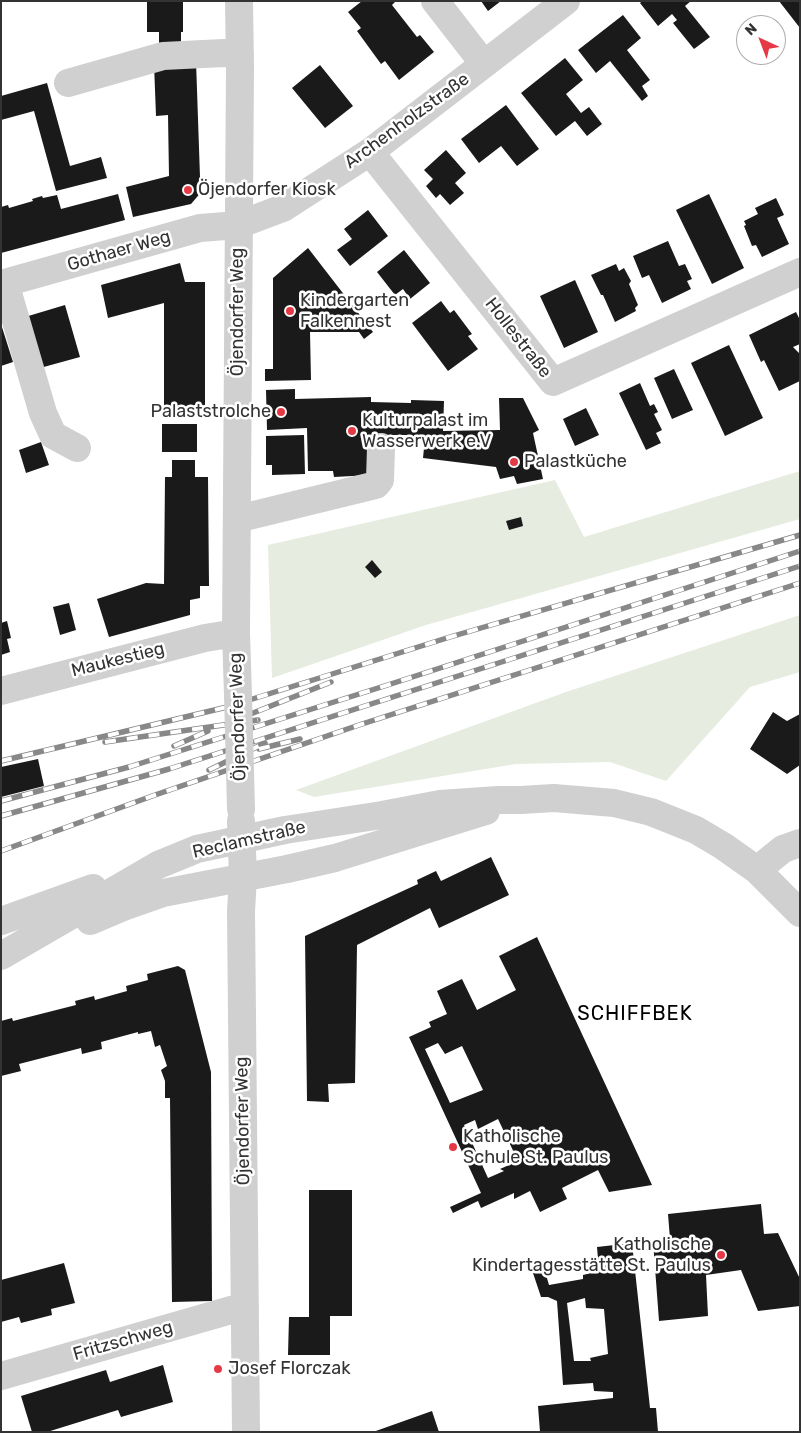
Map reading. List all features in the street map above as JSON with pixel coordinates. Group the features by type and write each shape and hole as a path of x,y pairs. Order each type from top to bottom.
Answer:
{"street":[{"name":"Öjendorfer Weg","path":"239,1 236,662 243,878 246,1432"},
{"path":"435,1 484,64"},
{"name":"Archenholzstraße","path":"238,224 283,208 370,152 566,1"},
{"path":"68,83 163,56 215,53 240,54"},
{"name":"Hollestraße","path":"370,152 553,382 800,272"},
{"name":"Gothaer Weg","path":"3,283 200,228 238,224"},
{"path":"3,283 43,413 53,435 77,448"},
{"path":"237,519 376,485 380,480 381,447"},
{"name":"Maukestieg","path":"1,690 205,638 236,632"},
{"name":"Reclamstraße","path":"1,956 158,865 197,850 241,839 440,804 498,800 554,798 614,803 651,812 706,835 757,870 800,913"},
{"name":"Reclamstraße","path":"1,961 123,907 163,894 335,858 520,800"},
{"path":"757,870 783,849 800,843"},
{"path":"1,921 158,865"},
{"name":"Fritzschweg","path":"1,1376 245,1306"}],"shaded area":[{"path":"800,471 800,519 426,625 272,678 268,545 555,480 584,537"},
{"path":"800,615 800,672 750,687 666,781 610,762 516,764 314,797 296,790 566,692"}],"building":[{"path":"147,1 183,1 181,44 159,44 159,32 147,32"},
{"path":"362,1 396,1 392,5 417,37 420,35 434,52 399,80 385,61 381,64 357,31 361,28 348,12"},
{"path":"481,1 501,1 488,11"},
{"path":"642,1 691,1 685,6 710,37 694,49 673,23 677,20 672,14 658,26 640,3"},
{"path":"779,1 800,1 800,28"},
{"path":"623,15 641,38 627,50 650,80 642,86 648,96 642,101 610,61 596,73 578,50"},
{"path":"565,58 583,80 566,94 581,113 589,107 602,124 587,136 575,121 556,136 521,93"},
{"path":"196,61 200,177 203,177 203,190 191,204 133,217 126,187 169,176 168,115 156,116 154,64"},
{"path":"320,65 353,106 325,128 292,88"},
{"path":"47,83 70,166 101,157 107,178 56,191 34,111 1,120 1,96"},
{"path":"506,105 539,149 517,166 501,146 479,163 461,139"},
{"path":"446,150 466,173 455,183 464,193 450,205 440,194 436,198 426,186 433,179 424,170"},
{"path":"118,194 125,220 1,253 1,207 8,205 9,208 33,201 32,199 42,196 43,198 57,195 61,209"},
{"path":"709,194 744,268 712,284 676,210"},
{"path":"776,198 784,215 777,218 789,244 762,257 756,245 752,246 744,226 746,225 744,221 758,214 755,208"},
{"path":"368,210 388,236 350,266 337,250 352,239 344,229"},
{"path":"668,241 679,266 685,264 692,279 687,281 691,289 662,303 649,275 642,278 633,256"},
{"path":"308,248 373,332 364,339 359,332 310,332 311,380 265,381 265,369 273,369 273,278"},
{"path":"404,250 430,283 410,299 403,289 395,295 377,272"},
{"path":"180,263 185,282 205,282 205,409 164,409 164,303 108,318 101,285"},
{"path":"616,264 619,271 624,268 631,281 629,284 638,305 635,308 636,311 615,322 603,295 601,295 591,275"},
{"path":"575,280 598,332 564,348 540,296"},
{"path":"441,301 450,313 454,310 472,334 468,336 478,349 448,371 412,323"},
{"path":"65,305 80,357 40,368 25,317"},
{"path":"796,312 800,320 800,344 793,347 800,354 800,381 779,391 764,360 761,362 749,335"},
{"path":"1,324 13,362 1,366"},
{"path":"729,345 763,418 725,436 691,363"},
{"path":"674,369 693,410 672,419 654,378"},
{"path":"640,383 650,406 654,404 658,412 654,414 662,430 656,433 661,443 646,450 619,393"},
{"path":"295,389 295,399 371,397 371,402 411,403 411,400 444,401 443,431 500,430 499,398 523,398 539,430 533,433 543,479 517,484 514,476 500,479 496,467 423,458 425,438 409,437 409,435 371,435 371,475 334,477 333,471 308,471 307,428 267,430 266,390"},
{"path":"586,408 599,435 575,446 563,419"},
{"path":"162,424 197,424 197,452 162,452"},
{"path":"304,435 305,474 272,475 272,465 266,465 266,436"},
{"path":"41,442 49,465 26,473 19,450"},
{"path":"172,460 195,460 195,477 208,477 209,586 200,586 200,598 190,600 190,615 109,637 97,599 146,583 164,584 165,477 172,477"},
{"path":"521,517 523,526 509,530 506,521"},
{"path":"372,560 382,572 375,578 365,567"},
{"path":"69,603 76,630 60,635 53,607"},
{"path":"7,621 11,638 7,639 10,652 1,655 1,623"},
{"path":"773,712 787,721 800,714 800,765 787,774 750,749"},
{"path":"38,759 44,786 1,797 1,767"},
{"path":"491,857 509,895 439,928 430,908 357,945 355,1083 328,1084 329,1102 307,1101 305,936 418,884 417,880 436,871 441,881"},
{"path":"537,937 652,1185 609,1192 598,1170 562,1188 567,1199 540,1212 530,1191 514,1199 514,1193 481,1208 478,1201 453,1213 450,1207 481,1193 409,1037 431,1027 429,1022 447,1014 437,991 462,979 477,1010 516,990 499,956","holes":["438,1043 445,1054 462,1046 483,1090 450,1103 425,1049","498,1119 518,1161 500,1169 504,1171 488,1178 464,1125 475,1120 478,1129"]},
{"path":"178,966 185,970 211,1072 212,1301 172,1302 170,1098 165,1098 165,1081 161,1070 167,1066 160,1045 155,1047 151,1031 138,1034 138,1032 101,1042 102,1049 82,1054 81,1048 19,1064 21,1071 1,1076 1,1021 12,1018 13,1021 76,1005 75,1001 94,996 95,1000 127,991 126,986 148,980 147,974"},
{"path":"309,1190 352,1190 352,1316 330,1316 330,1355 288,1355 289,1317 309,1317"},
{"name":"Katholische Kindertagesstätte St. Paulus","path":"761,1204 764,1234 778,1233 800,1279 800,1306 758,1311 741,1270 706,1275 708,1316 659,1321 653,1241 670,1239 668,1214"},
{"path":"632,1243 650,1408 656,1408 658,1432 540,1432 538,1406 613,1398 613,1392 594,1391 593,1383 563,1385 557,1301 548,1297 541,1297 533,1273 544,1268 549,1285 583,1279 583,1275 599,1271 597,1247","holes":["585,1298 586,1308 604,1309 608,1354 590,1358 591,1361 574,1361 567,1303"]},
{"path":"64,1263 75,1303 51,1309 52,1315 21,1323 19,1317 1,1322 1,1280"},
{"path":"163,1365 173,1402 121,1417 118,1410 47,1432 32,1432 21,1396 106,1370 110,1382"},
{"path":"432,1411 439,1432 373,1432"}],"railway":[{"path":"1,761 227,707 450,637 800,535"},
{"path":"1,801 129,767 800,551"},
{"path":"1,816 169,769 800,566"},
{"path":"1,851 155,795 359,725 800,583"},
{"path":"238,719 331,682"},
{"path":"105,742 258,720"},
{"path":"174,746 208,731"},
{"path":"259,749 300,739"},
{"path":"209,770 265,743"}],"place":[{"name":"Öjendorfer Kiosk","path":"188,190"},
{"name":"Kindergarten Falkennest","path":"290,311"},
{"name":"Palaststrolche","path":"281,412"},
{"name":"Kulturpalast im Wasserwerk e.V","path":"352,431"},
{"name":"Palastküche","path":"514,462"},
{"name":"Katholische Schule St. Paulus","path":"453,1147"},
{"name":"Katholische Kindertagesstätte St. Paulus","path":"721,1255"},
{"name":"Josef Florczak","path":"218,1369"}],"district":[{"name":"SCHIFFBEK","path":"635,1014"}]}
